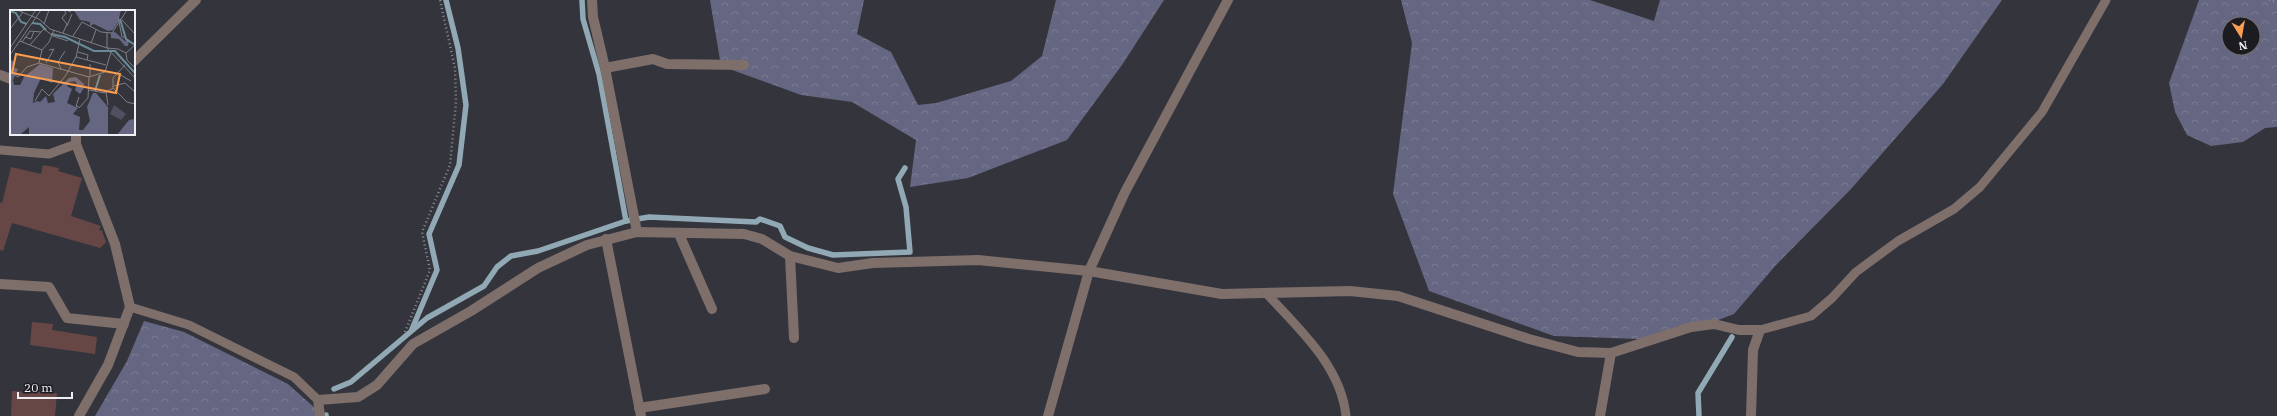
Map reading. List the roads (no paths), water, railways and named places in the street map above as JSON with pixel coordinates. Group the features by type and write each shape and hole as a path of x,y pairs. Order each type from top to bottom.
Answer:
{"street":[{"path":"135,60 196,0"},
{"path":"592,0 593,17 606,68 637,232"},
{"path":"1048,416 1089,271 1125,192 1228,0"},
{"path":"606,68 653,59 667,64 744,65"},
{"path":"0,75 10,79"},
{"path":"76,139 115,244 130,307 108,365 79,416"},
{"path":"320,416 318,400 358,397 377,385 413,344 471,311 538,268 587,245 637,232 679,234 744,234 762,239 790,256 838,268 873,263 978,260 1089,271 1222,294 1350,291 1398,296 1578,352 1611,353 1691,327 1714,324 1739,330 1760,330 1753,350 1751,416"},
{"path":"679,234 712,309"},
{"path":"606,239 640,412 765,389"},
{"path":"790,256 794,338"},
{"path":"0,284 49,287 67,318 124,324"},
{"path":"1600,416 1611,353"}],"lane":[{"path":"1760,330 1811,316 1832,298 1856,272 1898,241 1954,209 1980,187 2042,112 2106,0"},
{"path":"0,150 49,154 76,139"},
{"path":"1267,294 1315,346 1334,378 1345,407 1346,416"},
{"path":"130,307 189,325 280,370 294,377 318,400"}],"waterway":[{"path":"412,329 437,270 429,234 459,165 466,105 458,48 446,0"},
{"path":"582,0 583,19 599,74 626,221"},
{"path":"334,389 351,382 427,318 484,286 497,267 511,256 538,251 626,221 649,217 756,222 760,219 780,226 785,237 808,248 833,255 910,252 906,207 898,179 905,168"},
{"path":"1699,416 1698,393 1732,337"}]}
